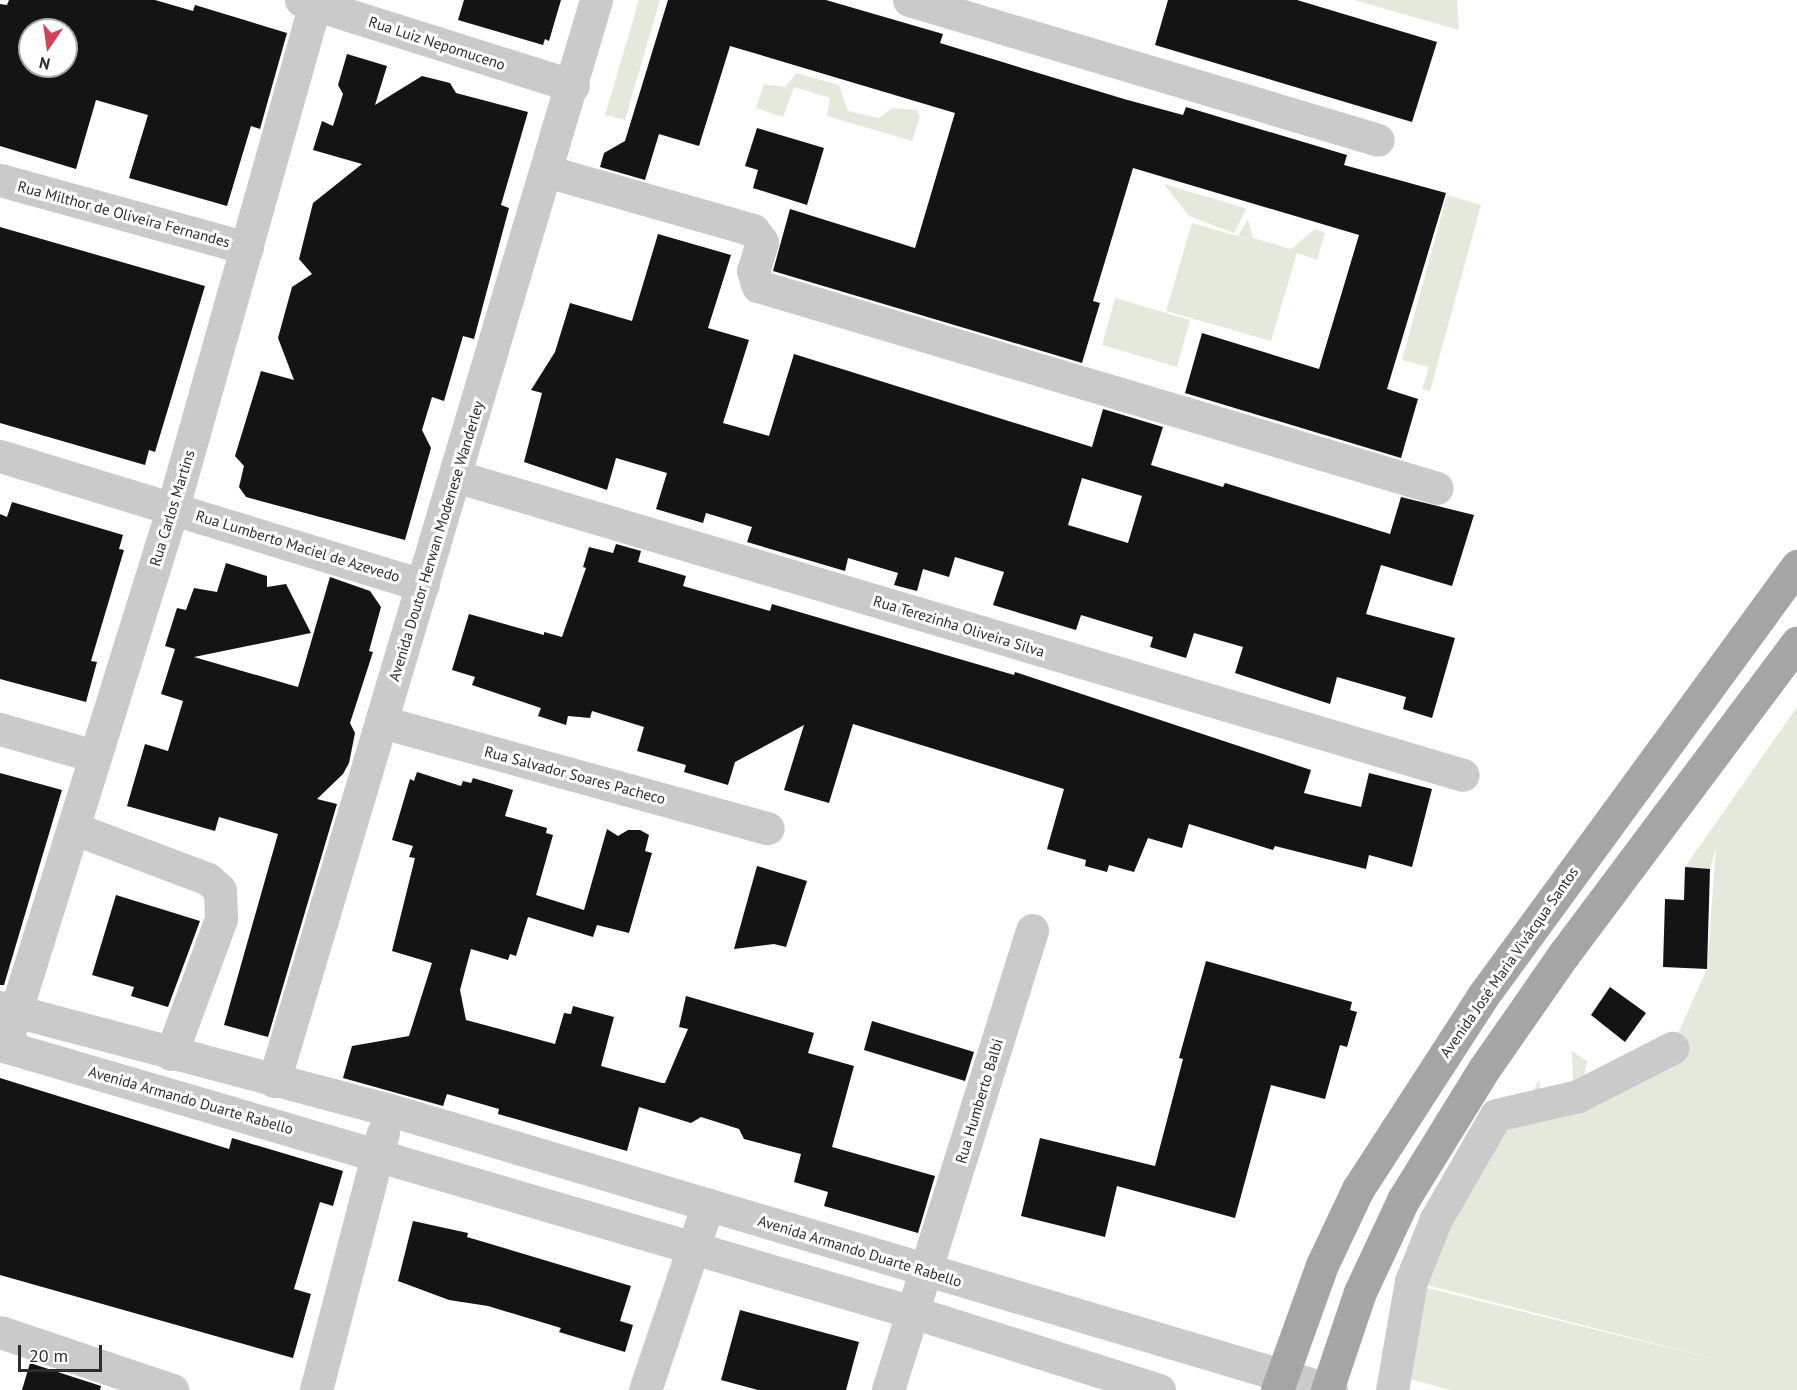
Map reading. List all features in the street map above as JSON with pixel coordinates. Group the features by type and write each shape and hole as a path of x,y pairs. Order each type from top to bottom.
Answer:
{"main road":[{"name":"Avenida José Maria Vivácqua Santos","path":"1278,1384 1322,1265 1364,1179 1482,997 1797,566"},
{"path":"1328,1390 1360,1292 1403,1200 1484,1069 1564,954 1797,642"}],"street":[{"name":"Avenida Doutor Herwan Modenese Wanderley","path":"274,1081 573,86 596,0"},
{"path":"909,0 1378,140"},
{"name":"Rua Luiz Nepomuceno","path":"311,1 573,86"},
{"name":"Rua Carlos Martins","path":"2,1045 8,1009 73,828 173,507 247,248 311,1"},
{"path":"546,171 753,230 762,242 753,271 758,285 1437,488"},
{"name":"Rua Milthor de Oliveira Fernandes","path":"0,180 247,248"},
{"name":"Rua Lumberto Maciel de Azevedo","path":"0,456 423,585"},
{"name":"Rua Terezinha Oliveira Silva","path":"455,476 1463,775"},
{"name":"Rua Salvador Soares Pacheco","path":"382,722 768,828"},
{"path":"0,729 95,756"},
{"path":"73,828 208,879 220,890 221,919 171,1054"},
{"name":"Rua Humberto Balbi","path":"888,1390 1032,930"},
{"name":"Avenida Armando Duarte Rabello","path":"8,1009 171,1054 390,1110 708,1204 1278,1384 1328,1390"},
{"name":"Avenida Armando Duarte Rabello","path":"2,1045 377,1154 693,1250 912,1312 1159,1390"},
{"path":"1392,1390 1411,1281 1436,1219 1496,1115 1578,1096 1672,1048"},
{"path":"316,1390 390,1110"},
{"path":"645,1390 708,1204"},
{"path":"0,1332 172,1390"}],"shaded area":[{"path":"639,0 660,0 625,120 605,115"},
{"path":"1354,0 1457,0 1459,30"},
{"path":"796,73 839,85 848,111 879,118 892,108 917,110 920,117 912,141 827,116 830,98 794,87 783,117 756,108 764,84 785,87"},
{"path":"1164,184 1246,210 1234,233 1189,216"},
{"path":"1447,195 1481,205 1430,391 1422,389 1429,367 1402,360"},
{"path":"1248,219 1253,238 1291,249 1315,229 1325,233 1317,260 1297,253 1271,341 1166,311 1192,223 1296,253 1238,236"},
{"path":"1115,298 1190,320 1177,367 1102,345"},
{"path":"1797,707 1797,1390 1451,1390 1380,1371 1407,1283 1722,1361 1411,1281 1436,1219 1533,1094 1537,1082 1540,1081 1540,1093 1573,1084 1572,1051 1587,1061 1584,1078 1672,1047 1707,969 1716,847 1710,869 1685,867"}],"building":[{"path":"9,0 155,0 193,11 195,5 287,33 260,129 251,126 227,206 129,178 148,115 96,100 76,169 0,146 0,4 7,5"},
{"path":"464,0 561,0 549,41 545,39 543,45 458,20"},
{"path":"668,0 826,0 943,34 940,43 1183,115 1186,107 1347,155 1344,165 1446,193 1387,389 1418,399 1401,458 1185,393 1202,333 1319,369 1359,235 1133,168 1093,301 1100,303 1082,363 773,271 790,209 915,248 955,113 730,46 699,146 659,134 645,180 600,167 604,153 625,141"},
{"path":"1168,0 1297,0 1437,42 1412,122 1155,45"},
{"path":"347,54 387,66 375,105 422,76 450,83 456,93 528,112 501,205 509,208 474,339 463,336 444,401 432,397 422,430 431,448 405,540 246,497 239,487 244,466 235,456 261,371 294,380 278,338 292,287 312,274 299,259 313,203 362,164 313,150 322,121 333,126 343,94 338,85"},
{"path":"757,128 824,148 807,205 753,188 758,170 745,166"},
{"path":"0,227 205,286 155,452 149,450 145,465 0,423"},
{"path":"658,234 731,255 708,328 749,340 723,423 769,436 794,354 1092,447 1103,409 1163,427 1151,465 1223,487 1225,483 1390,534 1401,497 1474,515 1452,586 1381,565 1366,614 1455,638 1432,718 1403,709 1406,697 1337,677 1330,704 1235,673 1243,647 1194,633 1186,658 1150,647 1153,637 1081,615 1076,630 993,605 1004,572 955,557 949,577 923,569 917,591 894,585 898,573 848,558 845,571 747,542 752,527 706,513 703,523 656,509 667,473 616,458 607,490 524,462 542,393 531,390 555,352 570,303 632,321","holes":["1082,478 1142,496 1128,543 1068,525"]},
{"path":"12,502 123,535 119,549 124,550 91,661 97,662 86,702 0,679 0,514 7,517"},
{"path":"616,544 641,551 638,562 686,576 683,586 770,611 772,604 1014,675 1015,672 1311,770 1304,793 1361,807 1369,773 1432,789 1412,867 1369,855 1366,869 1275,846 1273,850 1189,824 1182,848 1148,838 1134,872 1109,865 1107,872 1085,866 1086,860 1047,849 1064,789 853,724 829,803 784,790 804,725 735,762 728,785 684,772 686,765 637,751 644,727 592,711 590,718 568,716 566,725 538,716 541,708 472,685 475,677 452,670 469,614 544,635 544,632 562,637 586,568 583,567 589,547 613,553"},
{"path":"226,563 267,576 267,587 286,584 311,633 194,657 298,687 330,577 370,591 381,607 369,651 373,652 350,723 355,733 349,763 343,774 317,799 337,804 268,1037 224,1025 278,834 219,817 215,831 127,806 145,744 168,751 183,701 161,694 175,649 165,646 177,608 186,610 194,588 217,592"},
{"path":"417,772 461,786 463,781 471,783 473,778 513,790 505,816 547,828 546,833 553,835 536,895 584,910 607,829 618,836 628,830 640,830 649,835 645,851 652,853 629,933 597,925 593,937 528,917 516,956 510,954 508,960 471,949 460,990 466,1020 555,1044 564,1013 571,1014 573,1006 614,1017 601,1066 662,1083 665,1083 688,1029 679,1027 686,996 814,1033 808,1053 854,1066 832,1147 935,1176 918,1233 824,1206 828,1192 794,1182 801,1154 744,1139 739,1129 701,1117 691,1123 639,1107 627,1151 498,1114 499,1109 447,1094 443,1106 343,1078 352,1046 409,1036 432,963 392,951 415,858 409,857 413,846 392,840 410,779 414,781"},
{"path":"0,773 62,790 4,985 0,985"},
{"path":"757,866 807,881 786,947 774,944 734,949"},
{"path":"1685,867 1710,869 1707,969 1663,967 1665,899 1684,900"},
{"path":"116,895 200,921 168,1007 131,996 134,987 92,975"},
{"path":"1206,961 1352,1002 1350,1010 1357,1012 1347,1047 1340,1045 1325,1099 1271,1085 1235,1218 1117,1186 1105,1237 1021,1216 1040,1138 1155,1166 1183,1059 1179,1058"},
{"path":"1610,987 1646,1013 1625,1042 1591,1015"},
{"path":"872,1021 974,1052 965,1081 864,1050"},
{"path":"0,1078 229,1149 232,1138 343,1171 333,1206 320,1202 294,1289 311,1294 293,1358 0,1275"},
{"path":"413,1221 468,1233 467,1237 631,1286 620,1321 633,1325 625,1352 559,1332 561,1328 488,1306 449,1300 398,1281"},
{"path":"740,1310 859,1342 846,1390 758,1390 721,1380"},
{"path":"30,1363 101,1386 100,1390 22,1390"}]}
